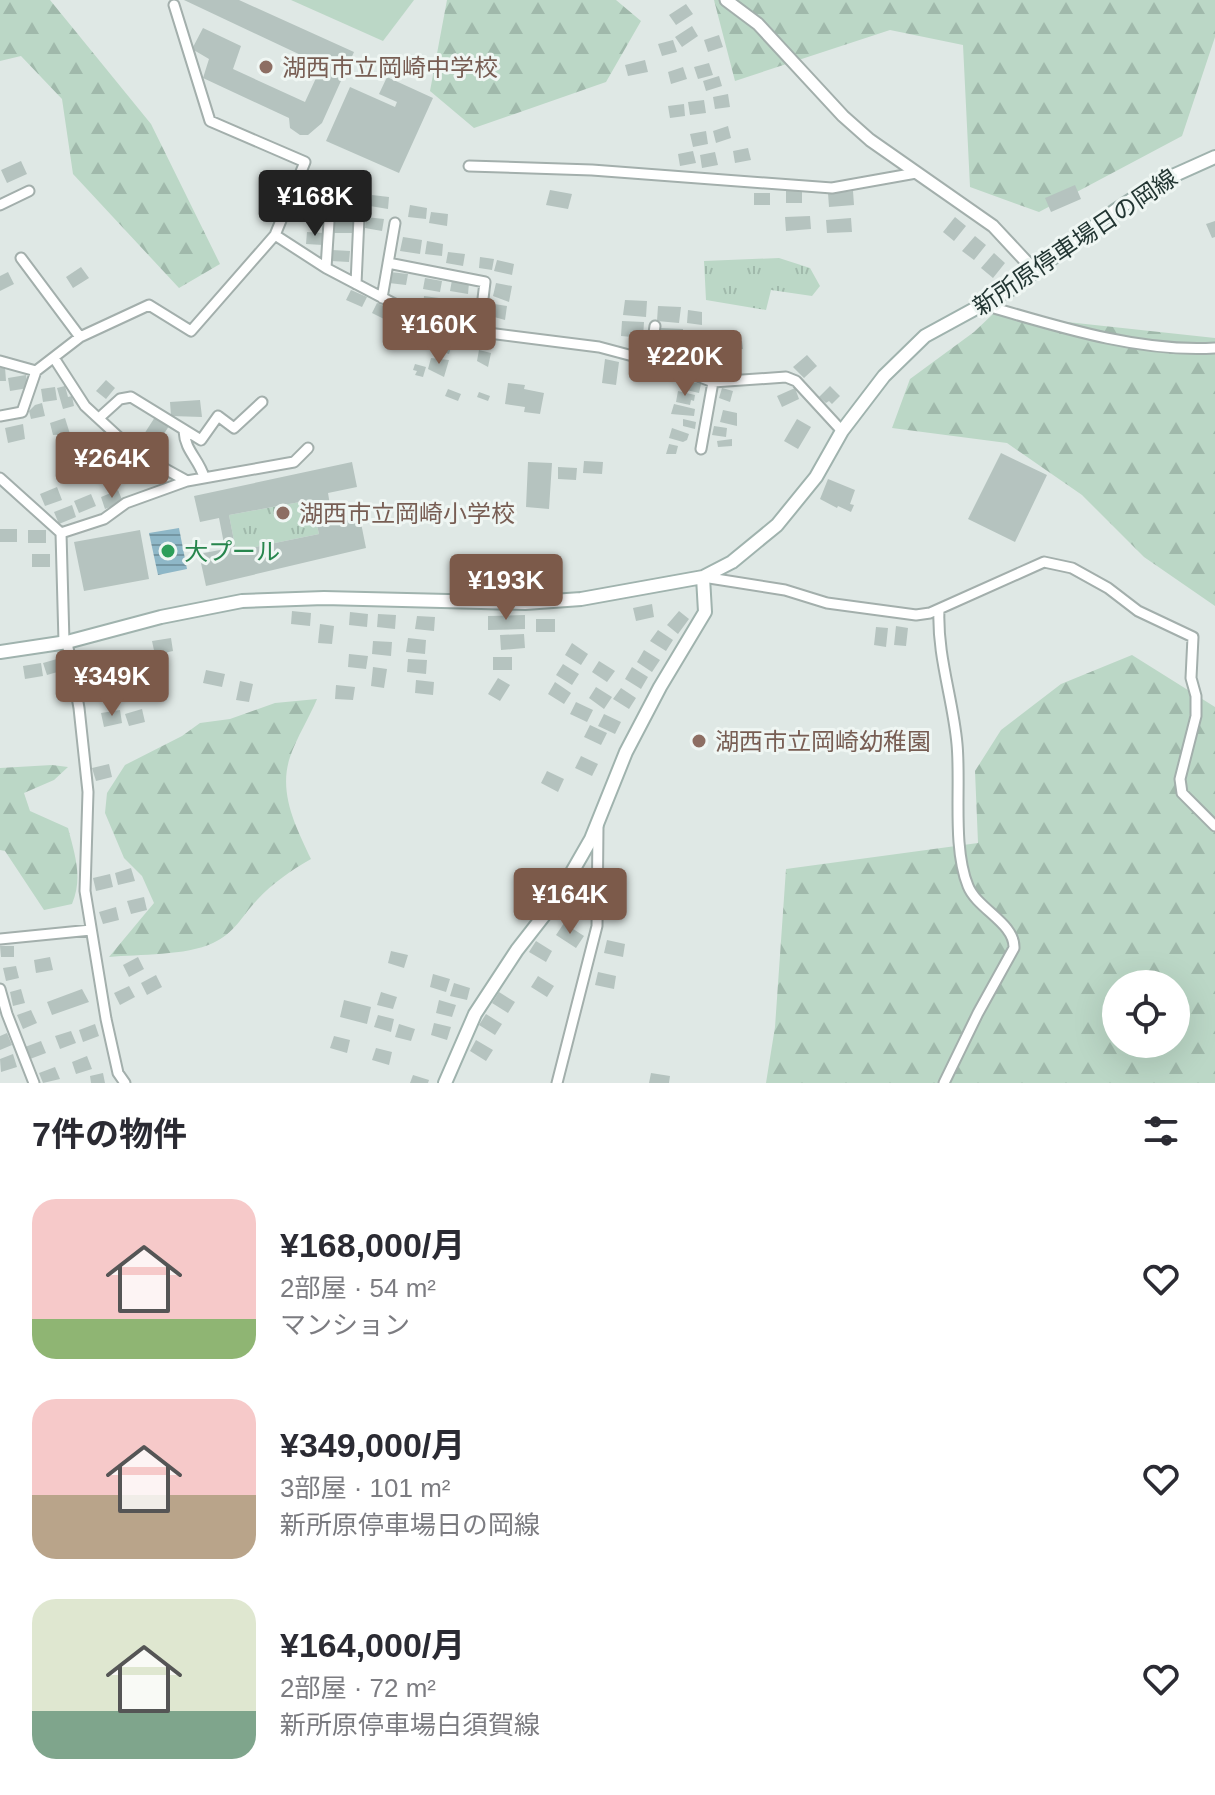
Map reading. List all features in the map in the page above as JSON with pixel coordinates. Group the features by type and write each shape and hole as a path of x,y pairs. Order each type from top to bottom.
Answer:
{"main road":[{"name":"新所原停車場日の岡線","path":"0,652 66,642 161,617 242,601 324,598 525,603 581,599 703,577 732,562 777,525 816,477 842,431 884,376 925,336 1013,288 1157,183 1215,157"},
{"path":"445,1083 475,1014 509,962 556,900 591,839 626,752 705,612 703,577"}],"street":[{"path":"726,0 758,24 843,116 870,140 993,226 1034,270"},
{"path":"0,416 22,412 36,371 80,337 149,305 191,331 275,235 305,162 210,121 174,5"},
{"path":"469,166 592,170 832,188 916,173"},
{"path":"0,205 29,191"},
{"path":"326,268 330,206"},
{"path":"356,284 359,217"},
{"path":"382,298 395,223"},
{"path":"275,235 326,268 431,322 479,332 599,347 713,382 786,377 796,381 842,431"},
{"path":"21,258 80,337"},
{"path":"388,263 485,282 479,332"},
{"path":"984,305 1075,330 1166,347 1215,348"},
{"path":"650,361 655,326"},
{"path":"54,358 85,406 136,453 187,481"},
{"path":"0,361 36,371"},
{"path":"701,449 713,382"},
{"path":"99,418 120,399 131,397 201,440"},
{"path":"190,453 218,416 234,428 262,402"},
{"path":"184,431 184,443 201,464 204,477"},
{"path":"61,533 104,519 126,503 187,481 294,462 308,448"},
{"path":"0,478 61,533 66,642 79,708 88,792 85,891 118,1073 125,1083"},
{"path":"703,577 785,590 827,603 916,615 939,610 1044,562 1072,568 1108,588 1138,611 1193,637 1191,678 1196,696 1196,716 1180,779 1182,793 1215,826"},
{"path":"939,610 938,638 957,743 962,865 969,888 980,904 1011,933 1014,941 1014,948 944,1083"},
{"path":"557,1083 597,926 598,819"},
{"path":"0,939 91,930"},
{"path":"0,989 34,1083"},
{"path":"113,1083 118,1073"}],"green space":[{"path":"0,0 50,0 151,124 220,264 179,288 73,174 62,99 21,56 0,61"},
{"path":"291,0 414,0 383,41"},
{"path":"447,0 616,0 641,21 606,82 474,128 430,91"},
{"path":"714,0 1215,0 1215,37 1182,136 1039,212 970,187 963,45 890,30 735,81"},
{"path":"779,258 810,268 820,286 812,296 771,290 766,310 706,300 704,261"},
{"path":"993,314 1215,338 1215,606 1144,557 1082,495 1007,443 892,428 910,379 974,332"},
{"path":"311,500 319,534 236,551 229,515"},
{"path":"1132,655 1215,707 1215,1083 766,1083 775,1027 786,869 978,843 975,771 1001,730 1061,684"},
{"path":"317,699 290,757 286,784 290,810 311,859 269,888 233,929 213,943 176,952 109,957 154,903 142,876 124,858 105,813 107,793 125,765 182,736 200,723 230,719 275,703"},
{"path":"68,767 54,780 24,793 30,811 68,828 77,866 77,885 72,904 44,910 5,851 0,850 0,768"}],"water":[{"name":"大プール","path":"179,528 187,569 158,575 149,533"}],"building":[{"path":"184,0 239,0 354,52 322,123 308,135 300,135 290,128 289,118 203,78 209,59 192,49 203,28 241,46 233,69 305,102 322,65"},
{"path":"686,4 693,14 676,25 669,15"},
{"path":"692,26 698,36 682,47 675,37"},
{"path":"719,35 723,47 708,52 704,40"},
{"path":"673,40 677,52 662,56 658,44"},
{"path":"645,60 648,72 628,76 625,65"},
{"path":"709,63 713,75 698,79 694,67"},
{"path":"683,67 687,79 671,84 668,72"},
{"path":"719,76 722,86 706,91 703,81"},
{"path":"387,77 433,98 399,173 326,141 350,87 395,107 397,102 379,94"},
{"path":"728,94 730,107 715,109 713,97"},
{"path":"704,100 706,113 690,115 688,102"},
{"path":"684,104 685,116 670,118 668,106"},
{"path":"728,126 731,138 716,143 713,131"},
{"path":"706,131 708,144 693,147 690,134"},
{"path":"748,148 751,160 735,163 733,151"},
{"path":"693,151 696,163 680,166 678,154"},
{"path":"715,152 718,165 702,168 700,155"},
{"path":"21,161 27,174 7,183 1,170"},
{"path":"1075,185 1081,199 1051,212 1045,198"},
{"path":"550,190 572,194 568,209 546,205"},
{"path":"786,191 802,191 802,203 786,203"},
{"path":"853,191 854,205 829,207 828,193"},
{"path":"355,192 355,205 335,205 335,193"},
{"path":"754,193 770,193 770,205 754,205"},
{"path":"372,195 389,197 388,209 370,206"},
{"path":"317,196 325,196 324,215 306,214 306,200 317,199"},
{"path":"410,205 427,208 426,219 408,217"},
{"path":"431,212 448,214 447,226 429,223"},
{"path":"810,216 811,229 786,231 785,217"},
{"path":"334,217 353,221 354,233 333,233"},
{"path":"366,217 384,219 382,231 365,228"},
{"path":"955,217 966,226 954,241 943,232"},
{"path":"851,218 852,232 827,233 826,220"},
{"path":"1215,221 1215,237 1212,238 1206,224"},
{"path":"307,232 324,233 323,245 306,244"},
{"path":"975,236 986,245 974,260 962,251"},
{"path":"403,237 422,240 420,254 400,251"},
{"path":"427,241 443,244 442,256 425,254"},
{"path":"332,250 350,251 349,262 331,261"},
{"path":"448,252 465,254 463,266 446,263"},
{"path":"994,253 1005,263 993,278 981,268"},
{"path":"480,257 494,259 492,270 479,268"},
{"path":"497,260 514,264 512,275 494,271"},
{"path":"81,267 89,278 73,288 66,277"},
{"path":"8,272 14,284 0,291 0,276"},
{"path":"390,272 408,274 406,285 389,283"},
{"path":"425,278 442,281 440,292 423,289"},
{"path":"452,280 469,283 468,294 450,291"},
{"path":"496,283 512,286 509,302 493,296"},
{"path":"351,290 367,297 362,307 346,300"},
{"path":"424,296 439,298 437,310 423,308"},
{"path":"625,300 647,301 646,317 623,315"},
{"path":"450,302 466,305 464,317 448,318"},
{"path":"377,303 393,310 388,321 372,313"},
{"path":"488,303 507,306 505,320 487,315"},
{"path":"658,306 681,307 679,323 657,321"},
{"path":"688,310 702,312 702,325 687,323"},
{"path":"622,321 644,322 643,338 621,336"},
{"path":"403,324 418,331 411,344 396,337"},
{"path":"661,328 683,329 682,345 660,343"},
{"path":"428,331 454,338 449,354 423,346"},
{"path":"742,341 743,349 733,350 732,342"},
{"path":"717,344 718,359 690,361 689,346"},
{"path":"479,350 491,353 488,367 477,361"},
{"path":"676,350 683,351 682,362 675,361"},
{"path":"807,355 817,366 804,378 793,367"},
{"path":"431,358 449,360 444,377 428,369"},
{"path":"605,359 619,362 616,385 602,383"},
{"path":"415,364 426,367 423,377 415,375"},
{"path":"5,367 6,381 0,381 0,368"},
{"path":"26,375 28,388 10,391 8,378"},
{"path":"106,380 115,388 106,399 96,391"},
{"path":"684,380 701,384 699,393 682,389"},
{"path":"508,383 525,385 524,389 544,393 540,414 524,412 525,407 505,404"},
{"path":"65,386 74,406 63,409 57,388"},
{"path":"830,386 840,396 832,404 819,397"},
{"path":"55,387 57,400 43,402 41,389"},
{"path":"722,388 733,391 730,402 719,398"},
{"path":"795,388 799,399 782,407 777,396"},
{"path":"448,389 461,394 458,401 445,396"},
{"path":"678,391 695,395 694,401 691,400 690,405 676,402"},
{"path":"479,392 490,396 488,401 477,397"},
{"path":"200,400 202,417 171,416 170,402"},
{"path":"42,403 45,416 31,419 29,411"},
{"path":"674,404 695,409 694,416 671,414"},
{"path":"723,410 737,413 737,426 720,422"},
{"path":"155,417 169,426 153,451 139,442"},
{"path":"65,418 70,434 53,435 50,423"},
{"path":"683,419 696,422 695,429 683,426"},
{"path":"797,419 811,427 798,449 784,441"},
{"path":"23,424 25,439 8,443 5,428"},
{"path":"714,426 727,428 726,437 712,435"},
{"path":"672,428 689,434 687,440 683,442 669,438"},
{"path":"732,439 732,446 718,447 717,441"},
{"path":"669,444 678,446 676,454 666,454"},
{"path":"1001,453 1047,475 1015,542 968,519"},
{"path":"584,461 603,462 602,474 583,473"},
{"path":"352,462 357,487 328,493 333,523 360,518 366,548 206,586 199,554 225,549 219,518 200,522 194,496","holes":["311,500 319,534 236,551 229,515"]},
{"path":"528,462 552,463 549,509 526,507"},
{"path":"558,467 577,468 576,480 558,479"},
{"path":"828,479 855,490 850,504 854,505 851,512 820,499"},
{"path":"57,487 62,500 45,506 40,494"},
{"path":"118,490 123,502 105,509 101,497"},
{"path":"91,494 96,506 79,513 74,501"},
{"path":"72,505 76,517 59,524 54,512"},
{"path":"0,529 17,529 17,542 0,542"},
{"path":"28,530 46,530 46,543 28,543"},
{"path":"140,530 149,579 84,591 74,542"},
{"path":"32,554 50,554 50,567 32,567"},
{"path":"652,604 654,617 636,621 633,608"},
{"path":"292,611 311,613 310,626 291,624"},
{"path":"679,611 689,619 678,634 667,625"},
{"path":"350,612 368,614 367,627 349,625"},
{"path":"378,614 396,615 395,629 377,627"},
{"path":"525,615 525,629 488,630 488,616"},
{"path":"417,616 435,617 434,631 415,629"},
{"path":"536,619 555,619 555,632 536,632"},
{"path":"320,624 334,626 332,644 318,643"},
{"path":"896,626 908,628 906,646 894,645"},
{"path":"876,627 888,628 886,647 874,645"},
{"path":"658,630 673,640 666,651 650,641"},
{"path":"524,634 525,648 501,650 500,635"},
{"path":"171,638 173,651 155,655 152,641"},
{"path":"408,638 426,640 425,654 406,652"},
{"path":"373,641 392,642 391,656 372,654"},
{"path":"572,643 588,654 581,665 565,655"},
{"path":"644,650 660,660 652,672 637,662"},
{"path":"349,654 368,656 366,669 348,667"},
{"path":"493,657 512,657 512,670 493,670"},
{"path":"57,659 61,671 47,675 43,663"},
{"path":"408,659 427,660 426,674 407,672"},
{"path":"599,661 615,671 607,682 592,672"},
{"path":"41,663 43,676 25,679 23,666"},
{"path":"563,664 579,674 572,685 556,675"},
{"path":"373,667 387,669 384,688 371,686"},
{"path":"632,667 648,677 641,689 625,679"},
{"path":"206,670 225,674 222,687 203,683"},
{"path":"131,677 134,690 118,694 114,681"},
{"path":"498,678 510,685 500,701 488,694"},
{"path":"416,680 434,682 433,695 415,693"},
{"path":"240,681 253,684 249,702 236,700"},
{"path":"555,682 571,693 564,704 548,694"},
{"path":"106,684 109,697 90,700 88,687"},
{"path":"336,685 355,687 353,700 335,699"},
{"path":"596,687 612,697 604,709 589,698"},
{"path":"621,688 636,698 629,709 613,699"},
{"path":"576,702 593,710 587,722 570,714"},
{"path":"142,709 145,722 129,726 125,714"},
{"path":"120,710 122,723 104,727 101,713"},
{"path":"604,714 621,722 615,734 598,726"},
{"path":"590,725 607,733 601,745 584,737"},
{"path":"581,756 598,764 592,776 575,768"},
{"path":"109,764 112,777 96,781 92,768"},
{"path":"547,771 564,779 558,792 541,783"},
{"path":"131,868 135,881 118,885 115,873"},
{"path":"110,874 113,887 96,891 93,878"},
{"path":"144,897 147,910 131,914 127,901"},
{"path":"116,907 119,920 103,924 99,912"},
{"path":"564,923 584,936 576,948 556,935"},
{"path":"607,940 625,944 623,957 604,953"},
{"path":"536,941 552,951 546,962 529,952"},
{"path":"0,946 14,946 14,957 1,957"},
{"path":"391,951 408,955 404,968 388,963"},
{"path":"50,957 53,970 36,973 34,960"},
{"path":"138,957 144,969 129,977 123,965"},
{"path":"16,966 19,978 6,981 3,968"},
{"path":"598,972 616,976 614,989 595,985"},
{"path":"433,974 450,979 446,992 430,987"},
{"path":"156,975 162,987 147,995 141,983"},
{"path":"538,976 554,986 547,997 531,987"},
{"path":"454,983 470,988 467,1000 450,996"},
{"path":"129,986 135,997 120,1005 114,993"},
{"path":"21,989 25,1003 13,1006 10,992"},
{"path":"82,989 89,1002 52,1015 47,1002"},
{"path":"381,992 397,997 393,1009 377,1005"},
{"path":"499,992 515,1002 508,1013 492,1003"},
{"path":"344,1000 371,1007 367,1024 340,1017"},
{"path":"439,1000 456,1005 452,1017 436,1013"},
{"path":"31,1010 37,1023 23,1029 17,1015"},
{"path":"486,1014 502,1024 495,1035 479,1025"},
{"path":"378,1015 394,1019 391,1032 374,1027"},
{"path":"434,1023 451,1027 447,1040 431,1035"},
{"path":"95,1024 99,1036 83,1042 79,1030"},
{"path":"399,1024 415,1029 411,1041 395,1037"},
{"path":"71,1031 76,1043 60,1049 55,1036"},
{"path":"7,1033 12,1045 0,1050 0,1036"},
{"path":"334,1036 350,1040 347,1053 330,1048"},
{"path":"476,1040 493,1050 486,1061 470,1051"},
{"path":"41,1041 46,1053 30,1059 25,1047"},
{"path":"376,1048 392,1052 389,1065 372,1060"},
{"path":"13,1054 17,1067 1,1072 0,1059"},
{"path":"87,1056 92,1069 76,1074 72,1062"},
{"path":"55,1067 60,1079 43,1083 39,1073"},
{"path":"103,1073 105,1083 91,1083 90,1076"},
{"path":"651,1073 670,1076 669,1083 649,1083"},
{"path":"413,1075 429,1080 428,1083 410,1083"}],"place":[{"name":"湖西市立岡崎中学校","path":"266,67"},
{"name":"湖西市立岡崎小学校","path":"283,513"},
{"name":"大プール","path":"168,551"},
{"name":"湖西市立岡崎幼稚園","path":"699,741"}]}
